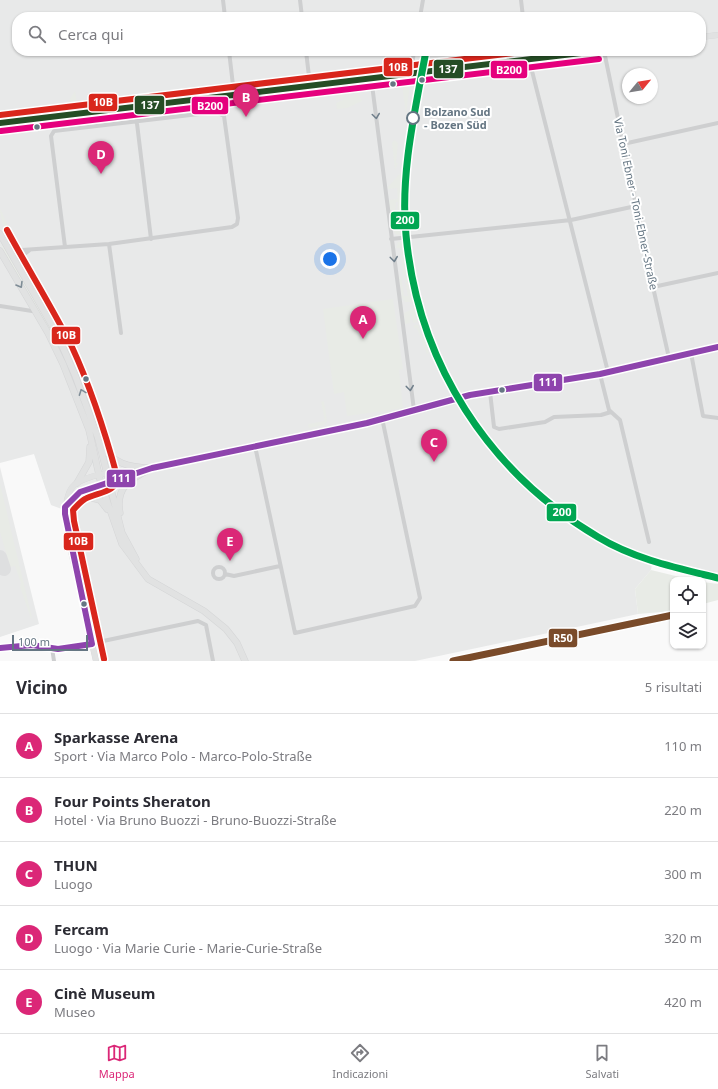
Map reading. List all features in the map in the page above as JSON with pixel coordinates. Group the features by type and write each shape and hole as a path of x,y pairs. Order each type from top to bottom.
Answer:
{"main road":[{"path":"706,37 718,35"},
{"path":"0,123 557,56"},
{"path":"0,234 57,334 70,361 98,438 122,533 139,563 160,585"},
{"path":"0,251 63,364 90,433 101,484 116,530"},
{"path":"77,483 99,476 108,478 382,418 470,395 600,374 718,347"},
{"path":"90,433 89,462 77,483 71,489 65,507 66,522 96,661"},
{"path":"98,438 104,448 114,459 126,466 152,468"},
{"path":"139,563 123,524 119,500 127,483 152,468"},
{"path":"65,507 75,495 101,484 108,478"},
{"path":"83,603 80,568 73,520 76,504 88,497 100,500 108,511 128,554 145,576 204,611 226,629 237,643 246,661"}],"street":[{"path":"223,0 224,12"},
{"path":"300,0 301,12"},
{"path":"421,12 423,0"},
{"path":"521,0 522,12"},
{"path":"230,56 234,94"},
{"path":"307,56 310,86"},
{"path":"411,74 413,56"},
{"path":"531,56 532,71 571,220 608,372"},
{"name":"Via Toni Ebner - Toni-Ebner-Straße","path":"605,56 669,358"},
{"path":"371,78 414,410"},
{"path":"135,107 151,238"},
{"path":"6,245 16,250 30,250 109,244 232,227 236,224 238,218 224,116 216,112 54,131 51,136 65,247"},
{"path":"623,144 718,123"},
{"path":"391,239 571,220 636,206"},
{"path":"109,244 121,333"},
{"path":"17,265 19,258 30,250"},
{"path":"653,287 718,273"},
{"path":"0,306 32,311 34,310"},
{"path":"691,353 702,416 718,418"},
{"path":"600,374 609,410 620,420 649,542"},
{"path":"490,392 494,427 499,429 545,422 554,417 600,415 611,412"},
{"path":"255,446 295,633 415,606 420,598 382,418"},
{"path":"225,574 234,576 280,566"},
{"path":"0,648 16,645 52,648 100,643 198,621 206,625 213,661"},
{"path":"100,643 104,661"},
{"path":"52,648 54,661"}],"shaded area":[{"path":"0,0 718,0 718,573 691,569 653,557 651,570 635,589 638,614 415,661 101,661 75,514 51,505 34,454 0,463"},
{"path":"474,56 497,56 428,65 427,62"},
{"path":"410,84 406,114 402,85"},
{"path":"75,91 77,104 60,110 59,106 68,102"},
{"path":"357,91 336,101 336,92"},
{"path":"358,93 362,101 347,108 337,109 336,103"},
{"path":"55,106 56,109 38,109 24,114 0,116 0,113"},
{"path":"394,140 398,143 396,163 398,163 395,170 392,143"},
{"path":"403,170 401,212 397,212 398,202 396,202 395,212 390,212 389,200 398,199 397,188 388,189 388,187"},
{"path":"0,208 16,243 9,236 4,227"},
{"path":"397,214 401,214 402,234 397,235 394,232 391,218 395,218 397,232 397,228 399,227"},
{"path":"0,240 49,326 66,361 4,252"},
{"path":"398,242 402,242 406,274 403,275 400,248 396,248"},
{"path":"404,276 407,276 412,302 405,302 402,298 399,277 401,277 404,296 408,296"},
{"path":"393,299 403,369 399,370 403,408 347,416 344,392 334,394 323,309"},
{"path":"414,308 418,322 413,323 410,314 410,323 405,324 404,313"},
{"path":"414,325 418,325 429,353 427,354 417,328 414,328"},
{"path":"324,401 327,421 324,425 309,428 308,424 325,421 321,402"},
{"path":"0,467 39,624 0,637"},
{"path":"0,484 32,618 20,587 21,583 15,566 10,567 0,532"},
{"path":"99,488 101,496 97,495 84,497 74,501 81,496"},
{"path":"651,570 680,577 670,577 670,611 638,614 635,589"},
{"path":"706,582 718,584 718,600 706,603"}],"taxiway":[{"path":"0,557 4,569"}],"transit line":[{"name":"200","path":"425,56 413,120 407,166 405,189 406,235 413,282 426,327 443,370 465,410 492,447 523,480 559,511 598,537 612,545 641,557 718,578"},
{"name":"10B","path":"0,115 490,56"},
{"name":"137","path":"0,123 556,56"},
{"name":"B200","path":"1,131 599,59"},
{"name":"10B","path":"7,230 72,347 97,410 117,476 114,486 106,491 85,499 73,510 74,521 104,659"},
{"name":"111","path":"92,644 65,514 65,507 80,492 152,468 367,423 470,395 600,374 718,347"},
{"name":"R50","path":"453,661 670,616"},
{"name":"111","path":"0,648 32,645 58,649 92,644"}],"place":[{"name":"Four Points Sheraton","path":"246,117"},
{"name":"Bolzano Sud - Bozen Süd","path":"413,118"},
{"name":"Fercam","path":"101,174"},
{"name":"Sparkasse Arena","path":"363,339"},
{"name":"THUN","path":"434,462"},
{"name":"Cinè Museum","path":"230,561"}]}
